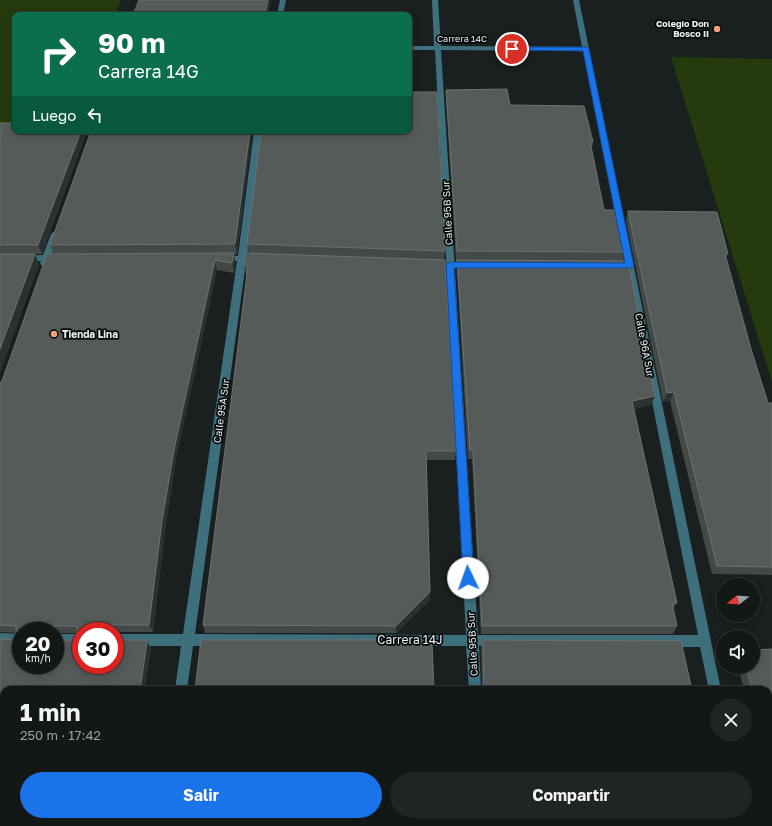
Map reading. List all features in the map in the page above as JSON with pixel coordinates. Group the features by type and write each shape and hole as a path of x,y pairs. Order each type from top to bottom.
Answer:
{"street":[{"path":"281,12 283,0"},
{"name":"Calle 95B Sur","path":"435,0 475,686"},
{"name":"Calle 96A Sur","path":"576,0 626,266 714,686"},
{"name":"Carrera 14C","path":"412,48 586,49"},
{"name":"Calle 95A Sur","path":"182,686 242,258 258,134"},
{"path":"41,272 59,222"},
{"path":"0,259 70,258"},
{"path":"211,258 266,259"},
{"path":"0,640 12,640"},
{"name":"Carrera 14J","path":"124,640 705,641"}],"green space":[{"path":"0,0 121,0 116,12 12,12 12,130 0,129"},
{"path":"671,57 772,59 772,382"}],"building":[{"path":"139,0 268,0 266,12 134,12"},
{"path":"507,89 510,105 584,106 593,142 590,142 604,210 617,210 626,252 457,251 446,90"},
{"path":"412,92 437,92 445,251 247,244 261,134 412,134"},
{"path":"0,123 12,123 12,134 80,134 38,245 0,245"},
{"path":"90,134 250,134 235,244 50,245"},
{"path":"628,211 717,212 728,254 725,254 751,349 768,403 772,403 772,567 717,566 674,392 667,393"},
{"path":"234,253 232,263 215,260 174,450 162,521 149,625 124,625 124,622 72,622 72,626 64,626 64,622 12,622 12,626 0,625 0,383 47,254"},
{"path":"246,253 445,260 456,451 426,451 430,592 396,626 203,625 248,266 244,265"},
{"path":"0,254 35,254 0,349"},
{"path":"457,260 628,261 655,396 632,401 677,603 672,603 677,626 482,626 473,450 470,450"},
{"path":"0,639 12,640 12,674 64,674 64,640 72,640 72,674 124,674 124,640 147,640 141,686 0,686"},
{"path":"201,640 382,640 378,644 432,644 434,686 195,686"},
{"path":"483,640 681,641 691,686 484,686"},
{"path":"772,649 772,686 751,686 748,674 760,674 760,650"}],"place":[{"name":"Colegio Don Bosco II","path":"717,29"},
{"name":"Tienda Lina","path":"54,334"}],"route":[{"path":"468,578 450,265 630,266 586,49 512,49"}]}
